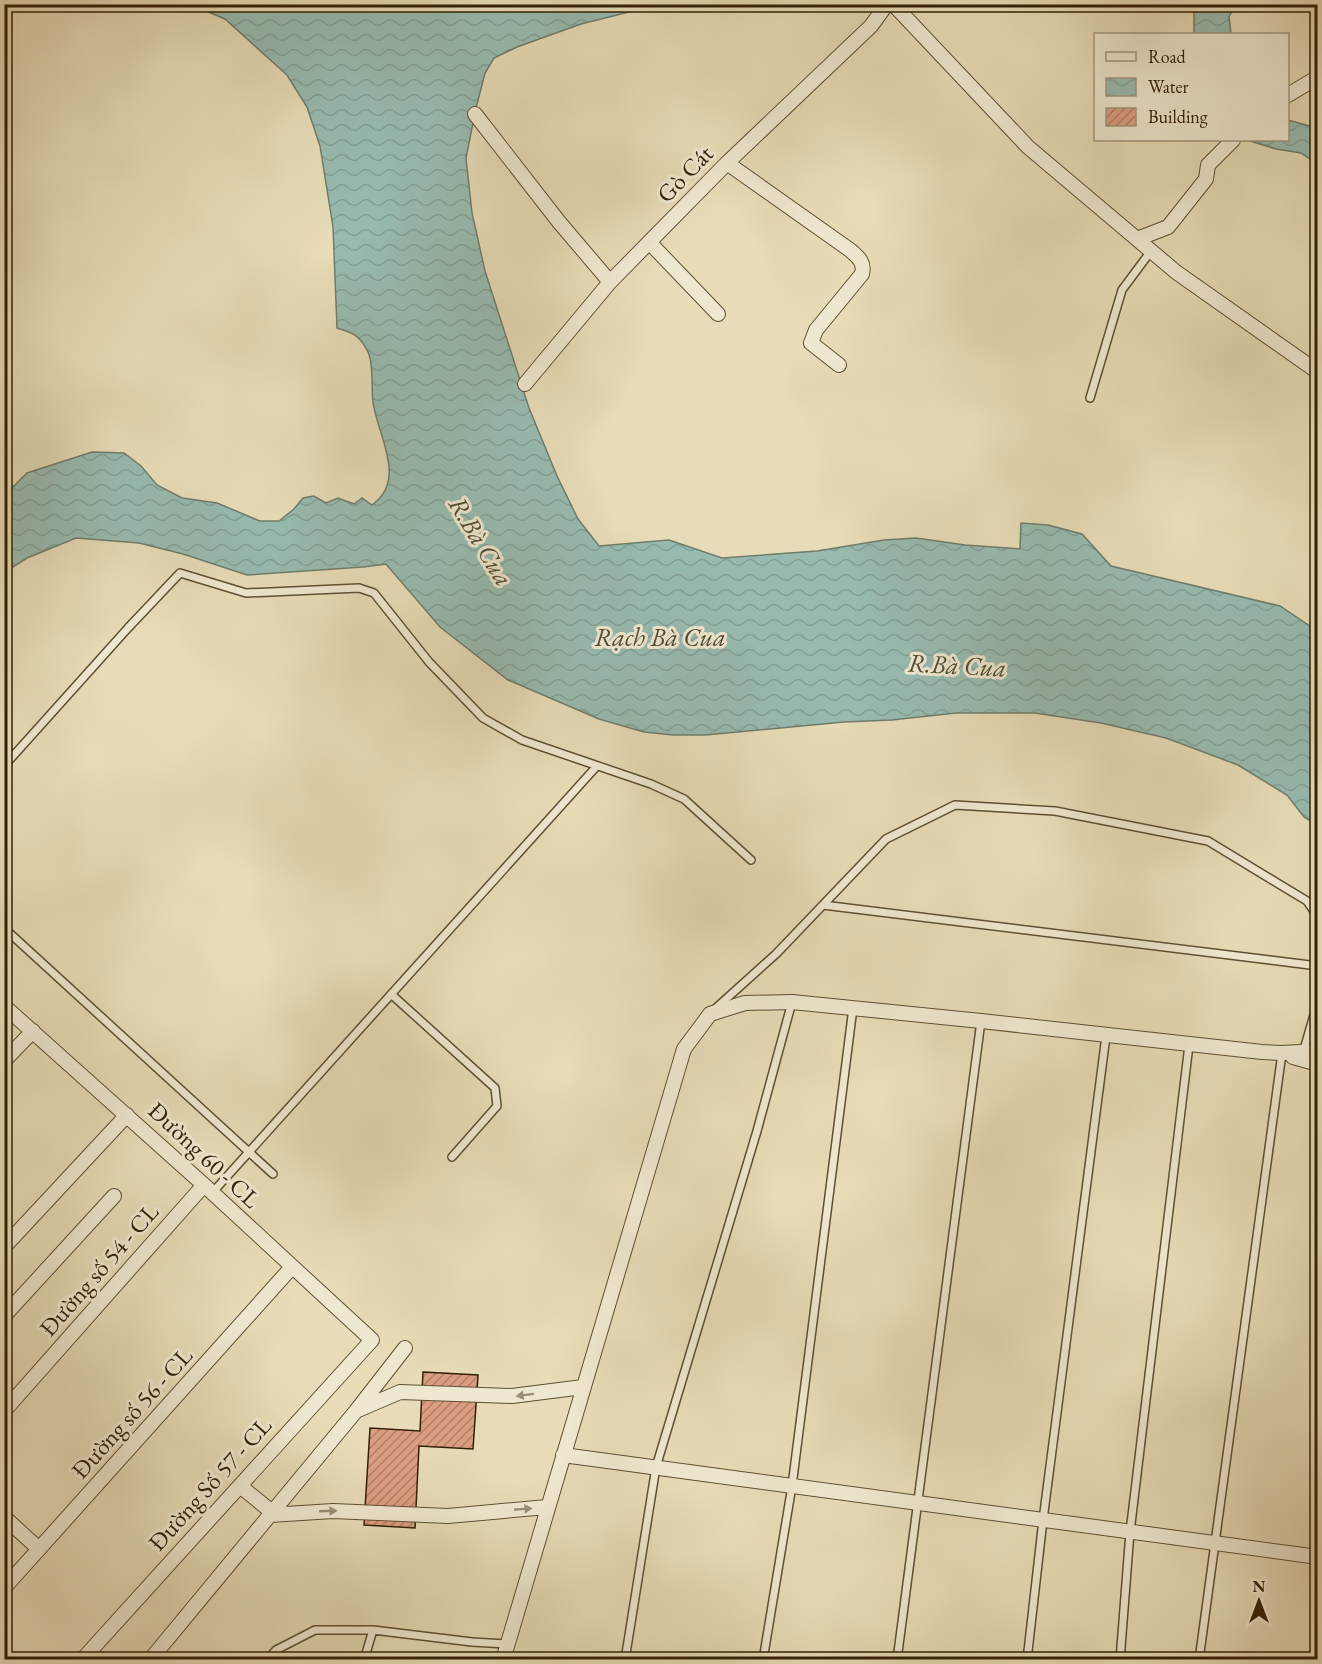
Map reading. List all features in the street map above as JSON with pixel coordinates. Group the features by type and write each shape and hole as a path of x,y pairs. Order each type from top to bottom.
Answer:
{"street":[{"name":"Gò Cát","path":"525,384 610,282 727,163 871,26 887,4"},
{"path":"892,4 1028,147 1176,272 1317,372"},
{"path":"1289,94 1317,77"},
{"path":"475,114 559,222 610,282"},
{"path":"1137,239 1168,227 1206,179 1208,165 1232,141"},
{"path":"727,163 861,260 864,267 862,274 816,330 811,343 839,364"},
{"path":"649,242 718,314"},
{"path":"503,1659 684,1049 710,1014 745,1003 792,1002 1190,1045 1282,1053 1317,1051"},
{"name":"Đường 60 - CL","path":"4,1006 127,1115 372,1340"},
{"path":"4,1061 33,1031"},
{"path":"1282,1053 1317,1064"},
{"path":"4,1246 127,1115"},
{"name":"Đường số 54 - CL","path":"4,1411 208,1189"},
{"path":"4,1316 114,1196"},
{"name":"Đường số 56 - CL","path":"4,1588 292,1267"},
{"name":"Đường Số 57 - CL","path":"82,1659 372,1340"},
{"path":"150,1659 356,1411 405,1348"},
{"path":"356,1411 400,1392 512,1396 583,1388"},
{"path":"563,1455 1317,1557"},
{"path":"240,1486 271,1514 333,1511 448,1516 547,1507"},
{"path":"4,1517 39,1549"}],"lane":[{"path":"1090,398 1122,290 1151,251"},
{"path":"4,766 180,573 246,593 359,588 374,593 429,662 483,718 522,740 651,784 684,799 751,860"},
{"path":"208,1189 249,1152 596,767"},
{"path":"710,1014 776,954 886,839 956,805 1055,811 1208,841 1307,901 1317,917"},
{"path":"823,905 1317,966"},
{"path":"4,928 273,1174"},
{"path":"391,994 495,1088 497,1106 452,1157"},
{"path":"1303,1053 1317,1001"},
{"path":"625,1659 656,1467 757,1131 792,1002"},
{"path":"763,1659 792,1486 854,1007"},
{"path":"897,1659 981,1021"},
{"path":"1027,1659 1043,1520 1107,1036"},
{"path":"1120,1659 1130,1532 1190,1045"},
{"path":"1199,1659 1282,1053"},
{"path":"364,1659 373,1629"},
{"path":"267,1659 276,1650 315,1630 373,1629 472,1642 506,1644"}],"water":[{"name":"Rạch Bà Cua","path":"192,5 657,5 581,24 517,47 494,58 485,73 466,158 472,213 485,271 529,408 557,476 578,519 599,546 669,540 722,558 817,551 884,540 916,538 965,545 1020,549 1021,523 1048,525 1082,534 1111,566 1280,606 1317,631 1317,825 1304,817 1287,795 1238,765 1166,738 1101,723 1035,713 956,713 705,735 644,732 599,719 508,680 440,627 386,564 247,575 183,554 139,543 76,538 27,558 5,572 4,496 27,473 92,452 124,453 141,466 157,485 182,498 217,503 260,521 279,521 303,498 314,496 326,503 338,498 354,504 362,498 372,505 383,495 388,483 388,456 373,402 370,357 359,339 337,328 333,227 320,146 307,107 287,75 225,19"},
{"path":"1197,5 1237,5 1234,6 1229,17 1231,33 1194,33 1194,12"},
{"path":"1289,120 1317,128 1317,164 1301,153 1276,149 1250,141 1289,141"}],"building":[{"path":"423,1372 478,1375 473,1449 419,1446 415,1528 364,1525 370,1428 420,1431"}],"water label":[{"name":"R.Bà Cua","path":"481,541"},
{"name":"R.Bà Cua","path":"957,665"}]}
